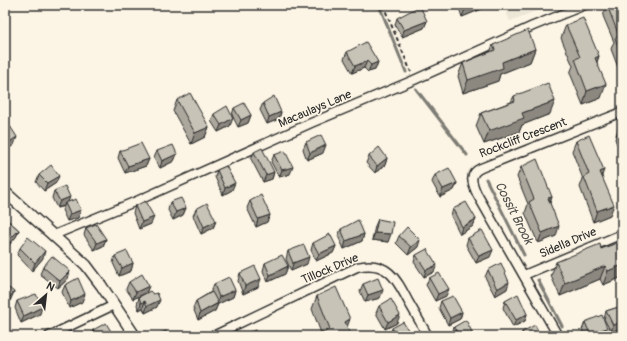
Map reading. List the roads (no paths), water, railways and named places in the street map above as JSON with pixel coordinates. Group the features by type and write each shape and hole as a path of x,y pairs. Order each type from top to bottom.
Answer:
{"street":[{"name":"Macaulays Lane","path":"54,235 139,200 414,80 533,26 585,5"},
{"name":"Rockcliff Crescent","path":"558,336 477,194 472,182 474,172 622,112"},
{"path":"6,196 54,235 86,265 135,336"},
{"name":"Sidella Drive","path":"524,275 622,234"},
{"name":"Tillock Drive","path":"213,336 357,267 370,265 382,268 397,280 428,336"},
{"path":"49,336 114,305"}],"waterway":[{"name":"Cossit Brook","path":"379,5 406,72"},
{"name":"Cossit Brook","path":"416,89 467,155"},
{"name":"Cossit Brook","path":"486,179 524,255"},
{"name":"Cossit Brook","path":"538,280 562,326"}]}
